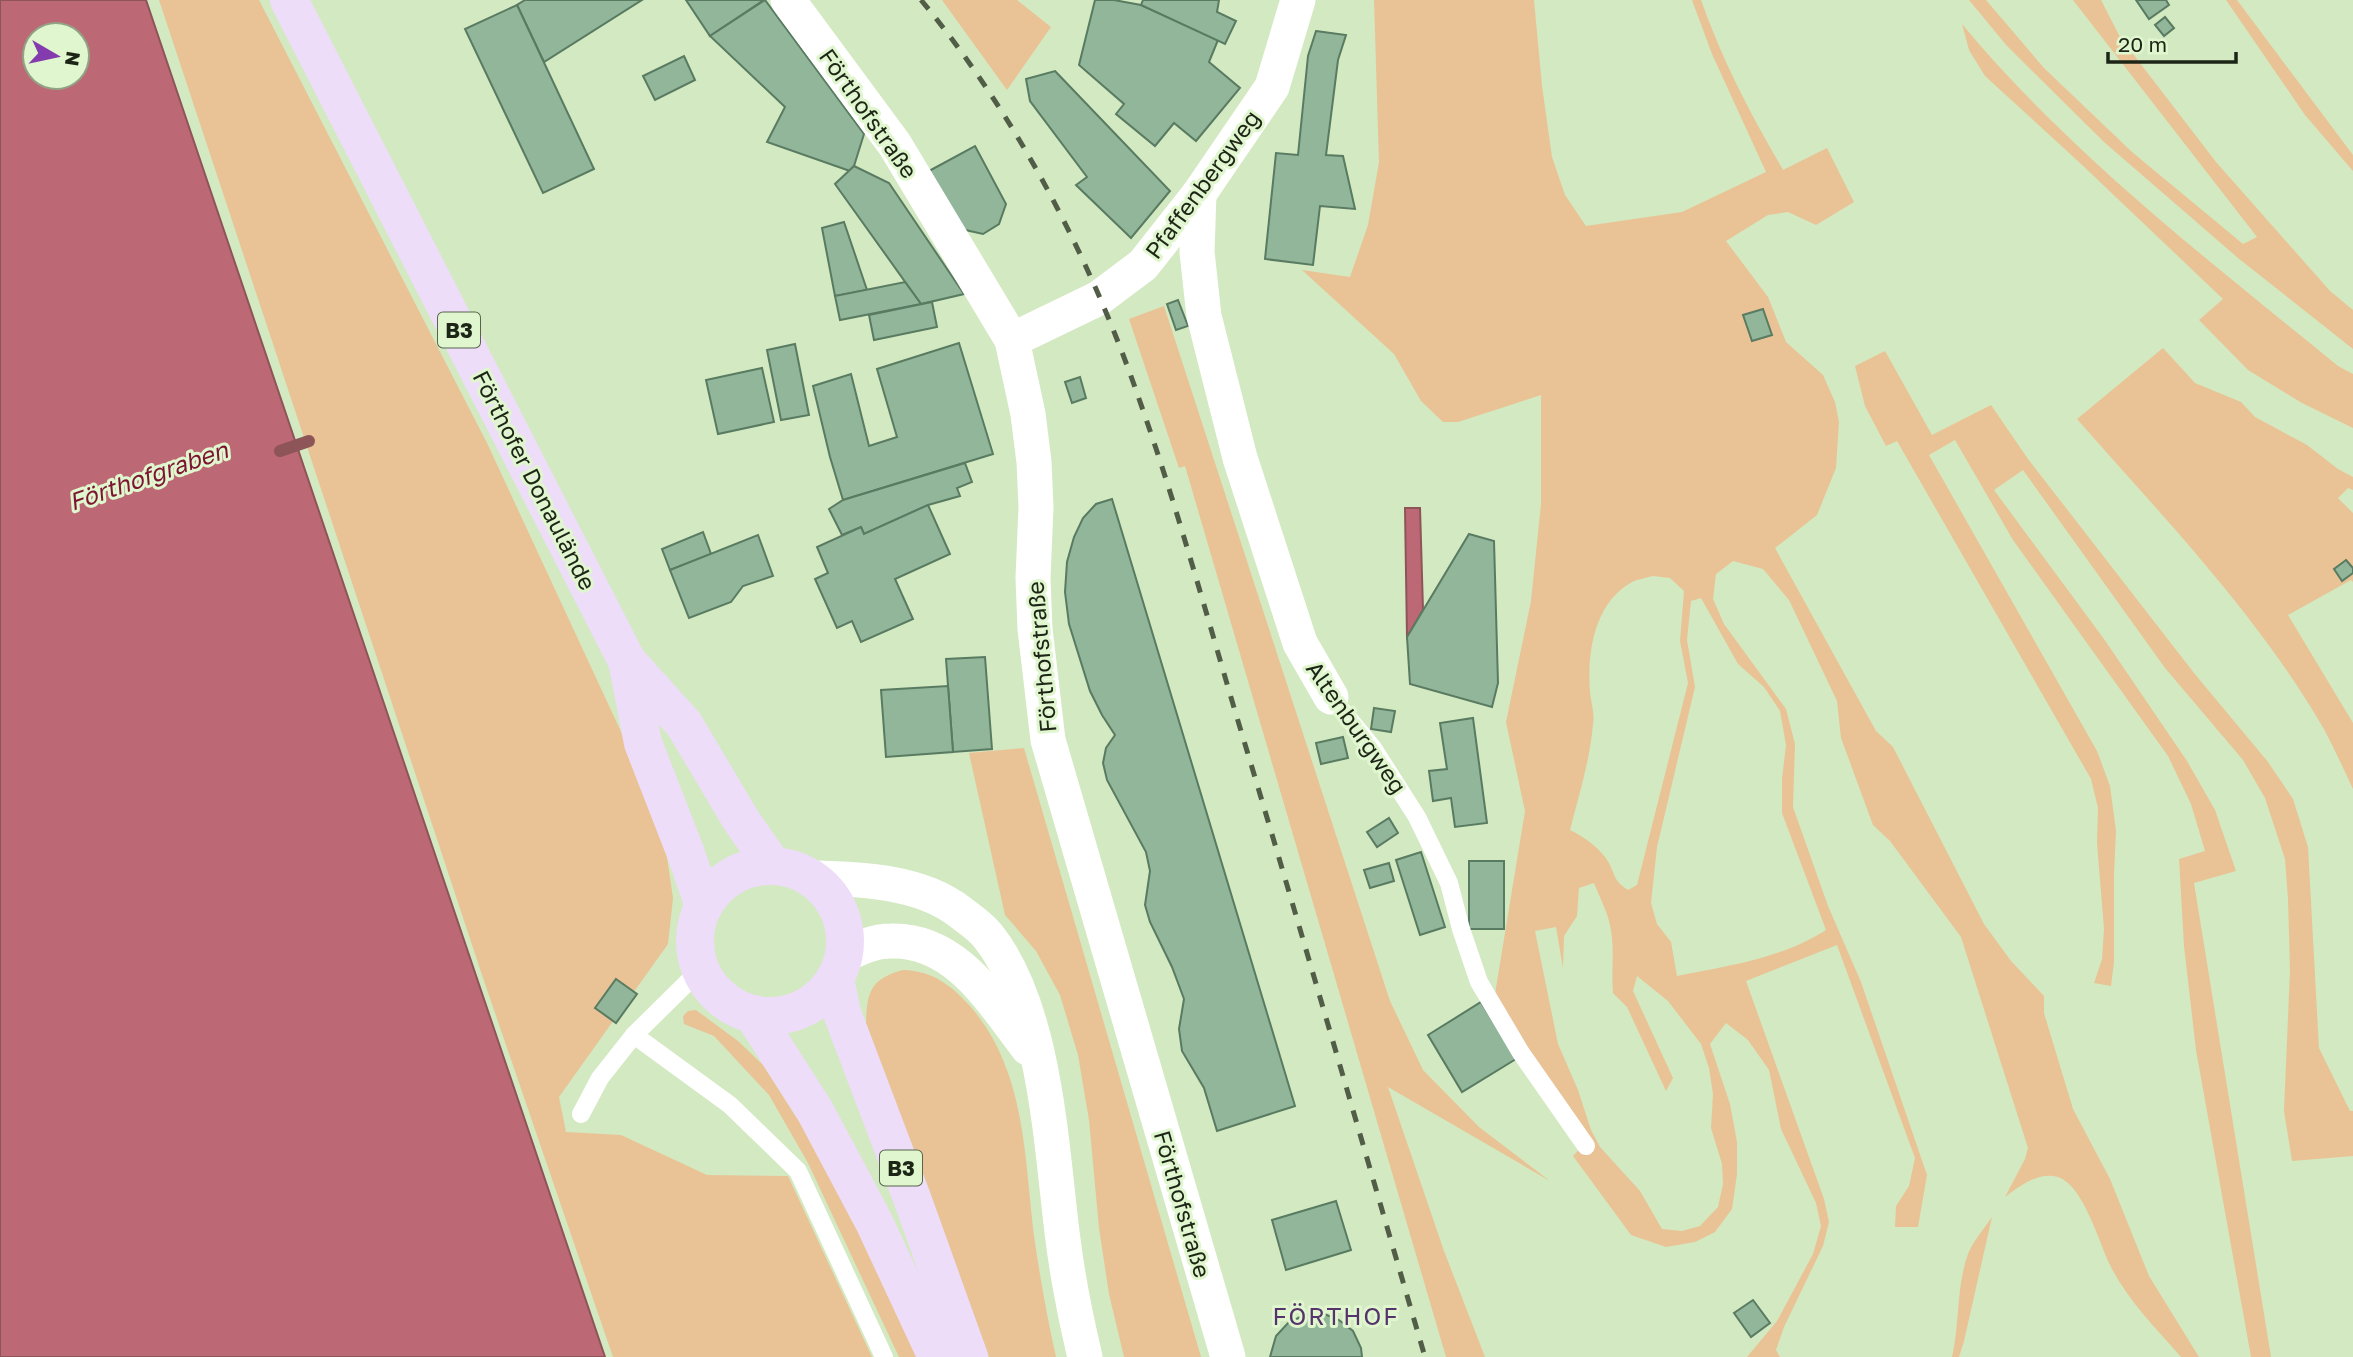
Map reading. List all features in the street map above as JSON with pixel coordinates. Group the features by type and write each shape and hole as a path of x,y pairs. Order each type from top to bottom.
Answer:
{"main road":[{"name":"Förthofer Donaulände","path":"297,4 627,661 684,724 741,820 773,866"},
{"name":"Förthofer Donaulände","path":"627,661 643,743 704,906"},
{"name":"B3","path":"840,966 820,997 800,1010 777,1016 753,1014 731,1005 713,990 701,969 695,948 696,926 704,906 716,889 733,876 752,867 794,869 813,878 836,904 844,929 840,966 842,1013 969,1357"},
{"name":"B3","path":"753,1014 815,1111 874,1222 937,1357"}],"street":[{"name":"Förthofstraße","path":"788,0 895,145 1012,340 1028,415 1034,462 1035,629 1048,740 1228,1357"},
{"name":"Pfaffenbergweg","path":"1012,340 1099,298 1143,265 1199,194 1272,87 1297,0"},
{"name":"Altenburgweg","path":"1199,194 1197,253 1205,316 1240,458 1300,643 1331,697"},
{"path":"813,878 894,885 927,894 958,910 987,935 1006,963 1023,1003 1038,1062 1050,1124 1072,1302 1085,1357"},
{"path":"840,966 867,945 892,940 921,946 952,958 976,981 1038,1062"}],"lane":[{"name":"Altenburgweg","path":"1331,697 1373,748 1418,817 1449,883 1479,982 1521,1053 1586,1146"},
{"path":"581,1114 600,1078 634,1035 701,969"},
{"path":"634,1035 730,1105 798,1171 884,1357"}],"shaded area":[{"path":"159,0 259,0 487,443 630,751 666,850 673,898 668,944 559,1097 566,1132 621,1135 707,1175 788,1176 872,1357 613,1357 482,975"},
{"path":"942,0 1017,0 1051,27 1007,90"},
{"path":"1374,0 1534,0 1552,157 1565,195 1586,226 1682,212 1766,172 1712,54 1692,0 1701,0 1738,87 1783,170 1827,148 1854,202 1816,225 1788,212 1768,215 1726,241 1768,297 1786,342 1823,375 1835,402 1839,422 1836,468 1817,515 1775,548 1876,731 1893,747 1984,924 2011,961 2044,996 2044,1013 2073,1109 2110,1179 2149,1276 2199,1357 2181,1357 2133,1301 2109,1263 2082,1202 2067,1182 2058,1177 2044,1176 2017,1188 2005,1197 2028,1148 1961,937 1890,841 1873,825 1841,738 1837,701 1789,600 1763,569 1733,561 1716,574 1713,599 1724,624 1786,709 1795,744 1793,807 1828,906 1861,982 1927,1175 1918,1227 1895,1227 1896,1206 1909,1186 1915,1158 1837,945 1746,981 1824,1199 1829,1222 1823,1246 1784,1327 1776,1350 1780,1357 1747,1357 1777,1321 1813,1254 1821,1226 1816,1203 1781,1129 1769,1070 1748,1040 1726,1023 1710,1044 1730,1104 1737,1142 1737,1174 1732,1209 1715,1232 1695,1242 1666,1247 1631,1235 1573,1156 1588,1140 1495,994 1525,811 1506,722 1531,601 1541,504 1541,395 1458,422 1443,422 1421,401 1394,354 1302,270 1350,277 1368,225 1379,162","holes":["1653,576 1670,578 1684,591 1680,641 1688,683 1637,885 1628,890 1618,881 1601,853 1570,830 1592,737 1594,716 1589,677 1596,630 1601,616 1619,591 1632,582","1701,598 1738,664 1764,687 1780,711 1786,745 1782,813 1826,930 1792,948 1773,954 1677,976 1671,942 1657,924 1651,903 1657,847 1695,687 1687,640 1691,601","1594,883 1610,925 1613,993 1627,1007 1666,1091 1673,1078 1633,991 1637,976 1668,1001 1701,1044 1709,1068 1713,1094 1711,1128 1722,1164 1723,1184 1718,1207 1700,1226 1682,1231 1662,1229 1640,1191 1600,1147 1558,1044 1535,931 1556,927 1563,968 1564,936 1577,916 1579,888"]},
{"path":"1969,0 1986,0 2044,68 2132,152 2243,244 2257,237 2073,0 2101,0 2120,37 2216,162 2330,291 2353,310 2353,349 2238,258 2104,142 2007,46"},
{"path":"2226,0 2237,0 2353,155 2353,171 2305,115"},
{"path":"1962,24 2048,117 2141,204 2338,366 2353,374 2353,428 2302,403 2248,370 2199,320 2223,299 1985,76 1969,50"},
{"path":"1164,306 1390,1001 1423,1070 1479,1127 1550,1181 1388,1087 1444,1251 1485,1357 1446,1357 1185,466 1179,468 1129,319"},
{"path":"2163,348 2195,383 2241,402 2255,417 2307,445 2353,477 2353,490 2348,488 2338,498 2353,513 2353,582 2351,580 2288,615 2353,723 2353,789 2325,731 2271,648 2209,569 2077,419"},
{"path":"1885,351 1932,435 1991,405 2028,459 2194,673 2268,762 2293,799 2308,847 2319,1048 2350,1111 2353,1111 2353,1156 2292,1161 2284,1111 2290,970 2288,899 2285,859 2265,798 2243,760 2165,668 2023,470 1994,490 2104,639 2187,761 2215,810 2236,871 2194,883 2271,1357 2251,1357 2196,1050 2184,946 2179,859 2205,851 2191,804 2168,756 2013,540 1955,440 1929,455 2097,751 2110,786 2116,831 2114,962 2111,986 2094,983 2102,959 2104,929 2097,843 2098,808 2091,779 1897,441 1886,446 1865,406 1855,366"},
{"path":"1024,748 1201,1357 1124,1357 1109,1294 1099,1228 1089,1120 1078,1055 1060,995 1036,951 1005,915 969,753"},
{"path":"903,970 932,976 956,992 989,1032 1003,1059 1019,1116 1036,1251 1056,1357 989,1357 866,1024 872,988 883,978"},
{"path":"696,1010 738,1041 763,1065 837,1181 919,1357 899,1357 808,1163 769,1095 714,1036 684,1024 683,1016 688,1011"},
{"path":"1992,1217 1964,1341 1959,1357 1952,1357 1964,1267 1973,1244"}],"water":[{"path":"0,0 146,0 605,1357 0,1357"},
{"path":"1405,508 1420,508 1423,610 1407,637"}],"building":[{"path":"525,0 642,0 544,62 517,5"},
{"path":"686,0 764,0 710,36"},
{"path":"765,0 864,134 850,171 767,142 785,107 710,36"},
{"path":"1095,0 1141,5 1218,40 1209,62 1240,88 1196,141 1174,123 1155,146 1116,114 1124,104 1079,65"},
{"path":"1143,0 1219,0 1217,12 1236,21 1225,44 1141,5"},
{"path":"2136,0 2166,0 2169,5 2149,19"},
{"path":"517,5 594,169 543,193 465,29"},
{"path":"2165,17 2174,28 2164,36 2155,25"},
{"path":"1316,31 1346,35 1338,60 1326,155 1343,156 1355,209 1320,206 1313,265 1265,259 1276,153 1298,155 1308,56"},
{"path":"684,56 695,80 655,100 643,76"},
{"path":"1055,71 1170,191 1131,238 1076,185 1087,177 1030,101 1026,79"},
{"path":"975,146 1006,204 999,224 983,234 961,229 929,171"},
{"path":"854,166 889,183 964,294 921,304 835,184"},
{"path":"844,222 867,290 835,296 822,228"},
{"path":"905,282 921,304 840,320 835,296"},
{"path":"1178,300 1188,326 1176,330 1167,304"},
{"path":"932,302 937,327 874,340 869,315"},
{"path":"1763,309 1772,335 1752,341 1743,315"},
{"path":"959,343 993,454 843,500 813,386 851,374 869,446 897,437 877,369"},
{"path":"795,344 809,415 781,420 767,350"},
{"path":"762,368 774,422 718,434 706,380"},
{"path":"1080,377 1086,398 1072,403 1065,382"},
{"path":"965,463 972,482 957,488 960,496 928,505 864,534 861,527 842,535 829,509 843,500"},
{"path":"1112,499 1295,1106 1217,1131 1204,1088 1182,1051 1179,1029 1184,999 1145,905 1150,871 1146,852 1107,780 1103,763 1106,748 1115,735 1090,691 1069,624 1065,592 1067,562 1074,537 1083,518 1096,504"},
{"path":"928,505 950,554 895,579 913,619 861,642 852,621 837,628 815,579 828,573 817,547 861,527 864,534"},
{"path":"703,532 711,554 670,570 662,549"},
{"path":"1469,534 1494,541 1498,683 1492,707 1410,684 1407,637"},
{"path":"758,535 773,576 743,586 731,602 689,618 670,570"},
{"path":"2346,560 2353,568 2353,573 2342,581 2334,569"},
{"path":"985,657 992,749 953,752 946,659"},
{"path":"948,686 953,752 886,757 881,690"},
{"path":"1374,708 1395,711 1391,732 1371,729"},
{"path":"1473,718 1487,823 1455,827 1451,798 1433,801 1429,771 1447,769 1440,723"},
{"path":"1343,737 1348,758 1321,764 1316,743"},
{"path":"1389,818 1398,833 1377,847 1367,832"},
{"path":"1421,852 1445,927 1420,935 1396,860"},
{"path":"1469,861 1504,861 1504,929 1469,929"},
{"path":"1389,863 1394,881 1370,888 1364,870"},
{"path":"616,979 637,994 616,1023 595,1008"},
{"path":"1481,1002 1516,1059 1462,1092 1428,1035"},
{"path":"1336,1201 1351,1250 1286,1270 1272,1220"},
{"path":"1753,1300 1770,1323 1751,1337 1734,1313"},
{"path":"1322,1313 1339,1320 1353,1331 1362,1357 1270,1357 1276,1336 1288,1323 1304,1315"}],"waterway":[{"name":"Förthofgraben","path":"280,451 309,441"}],"railway":[{"path":"921,0 988,90 1047,188 1073,239 1119,344 1152,435 1189,553 1425,1357"}],"district":[{"name":"FÖRTHOF","path":"1336,1315"}]}
